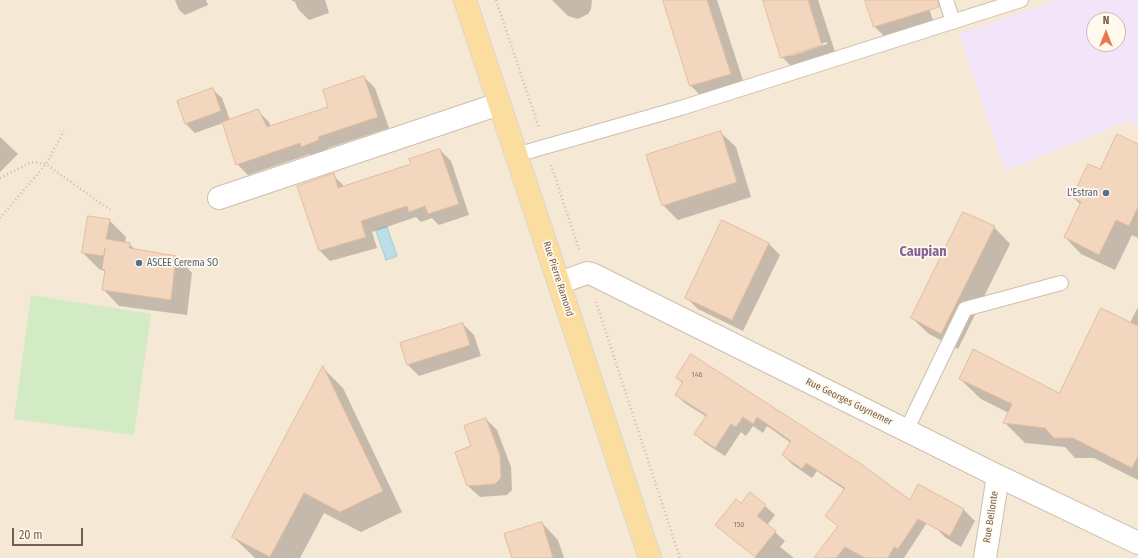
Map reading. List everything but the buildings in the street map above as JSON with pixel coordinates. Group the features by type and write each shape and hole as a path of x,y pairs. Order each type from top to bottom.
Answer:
{"main road":[{"name":"Rue Pierre Ramond","path":"465,0 650,558"}],"street":[{"path":"219,198 499,104"},
{"name":"Rue Georges Guynemer","path":"559,283 587,273 592,274 906,431 1138,543"},
{"name":"Rue Bellonte","path":"985,558 998,476"}],"lane":[{"path":"946,0 953,22"},
{"path":"516,155 681,108 1021,0"},
{"path":"906,431 964,309 1061,283"}],"path":[{"path":"0,218 46,164 64,131"},
{"path":"0,178 32,162 46,164 110,210"}],"shaded area":[{"path":"0,0 1138,0 1138,558 0,558"},
{"path":"1057,0 1138,0 1138,127 1128,121 1005,171 959,34"}],"green space":[{"path":"31,295 151,314 134,435 14,419"}],"water":[{"path":"387,227 397,256 386,260 376,231"}],"place":[{"name":"L'Estran","path":"1106,193"},
{"name":"ASCEE Cerema SO","path":"139,263"}],"district":[{"name":"Caupian","path":"923,252"}]}
